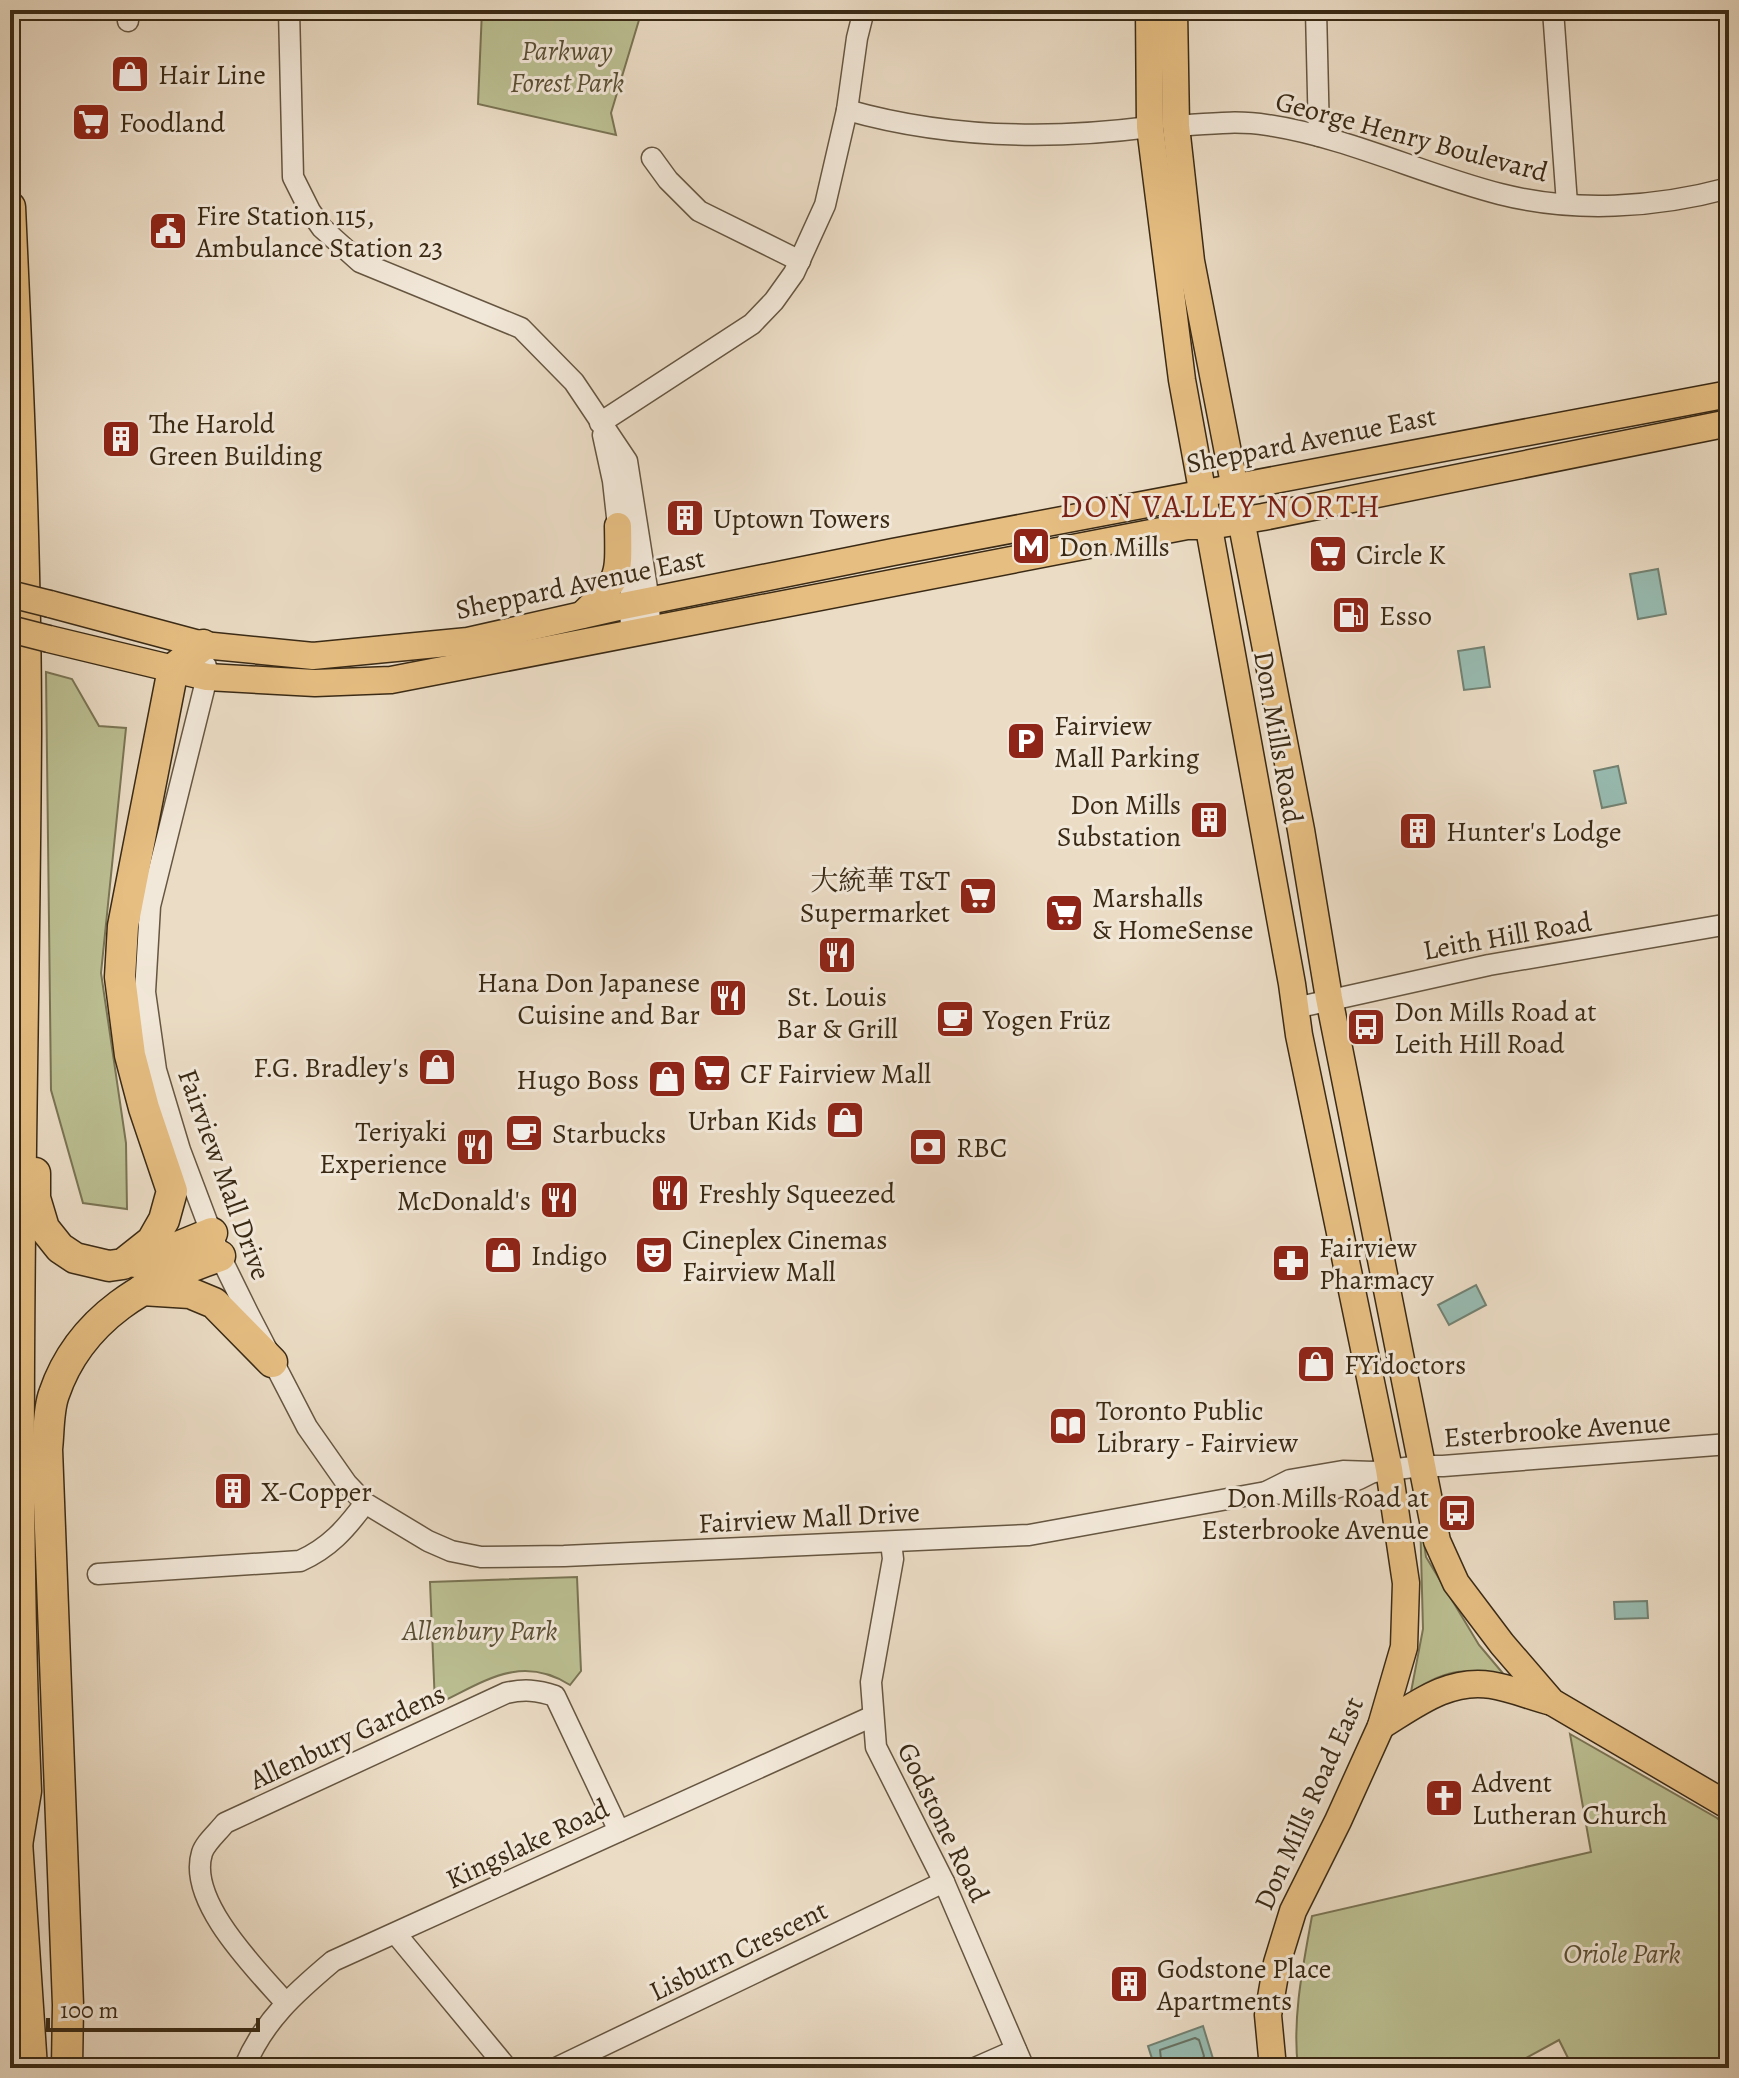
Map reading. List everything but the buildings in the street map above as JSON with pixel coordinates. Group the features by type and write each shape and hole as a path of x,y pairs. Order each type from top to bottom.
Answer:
{"highway":[{"path":"10,207 20,424 26,730 17,1451 26,1791 17,1845"},
{"path":"20,424 30,492 36,617 35,1198 44,1228 60,1248 75,1258 109,1266 216,1244"},
{"path":"123,1264 152,1241 164,1220 172,1191 130,1055 120,977 123,926 173,669 203,645"},
{"path":"67,2068 68,2005 47,1449 53,1396 72,1353 103,1317 216,1244"},
{"path":"142,1290 190,1293 214,1303 272,1362"},
{"path":"10,1741 32,2068"}],"main road":[{"name":"Don Mills Road","path":"1149,10 1163,126 1182,380 1381,1471"},
{"name":"Don Mills Road","path":"1174,10 1163,126 1301,830 1329,998 1437,1541 1456,1583 1502,1644 1552,1702"},
{"name":"Sheppard Avenue East","path":"10,594 203,645 313,656 468,641 639,603 1203,492 1729,394"},
{"name":"Sheppard Avenue East","path":"10,629 207,677 315,683 391,680 1187,526 1240,521 1729,423"},
{"path":"582,615 609,589 616,577 618,526"},
{"name":"Don Mills Road East","path":"1273,2068 1268,2015 1277,1963 1293,1911 1381,1726 1404,1647 1406,1583 1381,1471"},
{"path":"1381,1726 1432,1694 1457,1685 1494,1685 1552,1702 1729,1806"}],"street":[{"path":"289,10 293,177 322,228 360,262 521,328 574,382 627,461 641,632"},
{"path":"600,423 752,324 774,301 800,261 825,205 847,110 864,10"},
{"path":"1316,10 1319,136"},
{"path":"1553,10 1567,204"},
{"name":"George Henry Boulevard","path":"847,110 954,131 1023,136 1233,122 1267,125 1319,136 1500,194 1567,204 1615,206 1664,202 1729,188"},
{"path":"652,158 668,180 699,211 800,261"},
{"path":"600,423 613,481 618,526 639,603"},
{"name":"Fairview Mall Drive","path":"203,645 207,677 150,906 145,992 156,1070 180,1150 216,1244 272,1362 307,1427 347,1484 365,1503 428,1541 451,1551 481,1557 564,1556 1029,1535 1266,1492 1290,1480 1343,1471 1381,1471"},
{"name":"Leith Hill Road","path":"1295,1008 1329,998 1489,965 1729,924"},
{"name":"Esterbrooke Avenue","path":"1381,1471 1729,1444"},
{"path":"98,1574 300,1561 335,1540 365,1503"},
{"name":"Godstone Road","path":"891,1542 893,1559 871,1682 876,1747 944,1882 1020,2059"},
{"name":"Allenbury Gardens","path":"285,2002 245,1956 204,1895 200,1874 202,1851 225,1823 506,1693 538,1690 555,1696 619,1831"},
{"name":"Kingslake Road","path":"244,2068 258,2037 285,2002 333,1961 873,1716"},
{"name":"Lisburn Crescent","path":"556,2068 944,1882"},
{"path":"396,1934 507,2068"},
{"path":"975,2068 1020,2059"}],"green space":[{"name":"Parkway Forest Park","path":"482,10 642,10 611,113 616,135 478,104"},
{"path":"46,672 72,679 99,726 126,728 101,973 126,1143 127,1209 83,1203 51,1090"},
{"path":"1420,1515 1426,1557 1479,1645 1511,1683 1482,1674 1459,1672 1437,1678 1411,1692 1423,1629"},
{"name":"Allenbury Park","path":"577,1577 581,1671 570,1685 552,1676 518,1671 485,1681 435,1705 430,1582"},
{"name":"Oriole Park","path":"1570,1734 1717,1818 1729,1828 1729,2068 1573,2068 1559,2040 1508,2068 1298,2068 1297,2011 1312,1916 1591,1852"}],"water":[{"path":"1658,569 1666,614 1638,619 1630,574"},
{"path":"1484,647 1490,687 1464,690 1458,651"},
{"path":"1618,766 1626,803 1602,808 1594,771"},
{"path":"1476,1285 1486,1305 1449,1325 1438,1305"},
{"path":"1647,1601 1648,1618 1615,1619 1614,1602"},
{"path":"1203,2026 1214,2062 1199,2068 1155,2068 1148,2046"}],"place":[{"name":"Hair Line","path":"130,74"},
{"name":"Foodland","path":"91,122"},
{"name":"Fire Station 115, Ambulance Station 23","path":"168,231"},
{"name":"The Harold Green Building","path":"121,439"},
{"name":"Uptown Towers","path":"685,518"},
{"name":"Don Mills","path":"1031,546"},
{"name":"Circle K","path":"1328,554"},
{"name":"Esso","path":"1351,615"},
{"name":"Fairview Mall Parking","path":"1026,741"},
{"name":"Don Mills Substation","path":"1209,820"},
{"name":"Hunter's Lodge","path":"1418,831"},
{"name":"大統華 T&T Supermarket","path":"978,896"},
{"name":"Marshalls & HomeSense","path":"1064,913"},
{"name":"St. Louis Bar & Grill","path":"837,955"},
{"name":"Hana Don Japanese Cuisine and Bar","path":"728,998"},
{"name":"Yogen Früz","path":"955,1019"},
{"name":"Don Mills Road at Leith Hill Road","path":"1366,1027"},
{"name":"F.G. Bradley's","path":"437,1067"},
{"name":"CF Fairview Mall","path":"712,1073"},
{"name":"Hugo Boss","path":"667,1079"},
{"name":"Urban Kids","path":"845,1120"},
{"name":"Starbucks","path":"524,1133"},
{"name":"Teriyaki Experience","path":"475,1147"},
{"name":"RBC","path":"928,1147"},
{"name":"Freshly Squeezed","path":"670,1193"},
{"name":"McDonald's","path":"559,1200"},
{"name":"Indigo","path":"503,1255"},
{"name":"Cineplex Cinemas Fairview Mall","path":"654,1255"},
{"name":"Fairview Pharmacy","path":"1291,1263"},
{"name":"FYidoctors","path":"1316,1364"},
{"name":"Toronto Public Library - Fairview","path":"1068,1426"},
{"name":"X-Copper","path":"233,1491"},
{"name":"Don Mills Road at Esterbrooke Avenue","path":"1457,1513"},
{"name":"Advent Lutheran Church","path":"1444,1798"},
{"name":"Godstone Place Apartments","path":"1129,1984"}],"district":[{"name":"DON VALLEY NORTH","path":"1221,506"}]}
